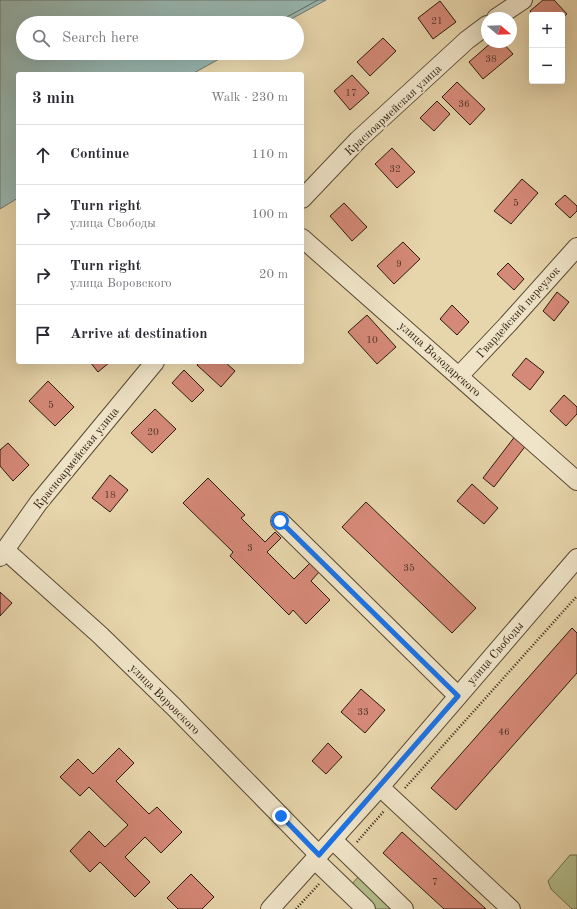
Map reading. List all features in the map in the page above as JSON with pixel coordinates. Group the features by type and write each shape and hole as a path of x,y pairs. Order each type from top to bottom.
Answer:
{"street":[{"path":"505,12 523,0"},
{"name":"Красноармейская улица","path":"304,197 358,140 467,40 481,30"},
{"name":"улица Володарского","path":"304,240 577,481"},
{"name":"Гвардейский переулок","path":"458,376 508,324 577,247"},
{"name":"Красноармейская улица","path":"2,553 40,502 153,364"},
{"path":"280,521 458,696"},
{"name":"улица Воровского","path":"2,553 100,635 174,707 366,909"},
{"name":"улица Свободы","path":"270,909 333,840 458,696 575,566"},
{"path":"380,787 511,909"},
{"path":"333,840 404,909"}],"path":[{"path":"352,846 577,596"},
{"path":"296,909 323,879"}],"green space":[{"path":"570,855 577,855 577,909 572,909 551,889 548,881"},
{"path":"359,876 393,909 373,909 350,886"}],"water":[{"path":"0,0 326,0 297,16 16,16 16,60 217,60 196,72 16,72 16,199 0,209"}],"building":[{"path":"543,0 554,0 567,14 565,16 565,12 530,11"},
{"path":"440,1 456,22 433,39 418,18"},
{"path":"383,38 396,51 370,76 357,62"},
{"path":"485,48 508,48 513,54 483,79 469,62"},
{"path":"352,75 369,93 350,110 334,91"},
{"path":"457,82 485,109 470,125 442,97"},
{"path":"437,101 450,114 434,131 420,118"},
{"path":"392,148 415,172 397,188 375,164"},
{"path":"522,179 538,193 511,224 494,211"},
{"path":"565,195 577,206 577,211 570,218 555,204"},
{"path":"344,203 367,227 352,241 330,216"},
{"path":"403,242 420,259 394,284 377,266"},
{"path":"508,263 524,279 514,290 497,274"},
{"path":"557,292 569,302 554,321 543,311"},
{"path":"452,305 469,322 457,335 440,319"},
{"path":"367,315 396,347 377,364 348,332"},
{"path":"526,358 544,372 530,390 512,375"},
{"path":"92,364 108,364 98,372"},
{"path":"227,364 235,371 221,387 197,365"},
{"path":"184,370 204,390 192,402 172,383"},
{"path":"48,381 74,407 55,426 29,401"},
{"path":"564,395 577,407 577,414 566,426 550,411"},
{"path":"155,409 176,429 152,453 131,433"},
{"path":"516,435 527,444 494,487 483,478"},
{"path":"8,443 29,465 13,481 0,466 0,450"},
{"path":"110,475 128,490 110,512 92,498"},
{"path":"208,478 245,515 241,518 265,542 275,532 281,538 267,552 294,579 310,563 319,572 311,581 330,600 306,624 293,610 289,615 230,556 233,552 183,503"},
{"path":"472,484 498,508 484,524 457,501"},
{"path":"366,502 476,608 452,633 342,527"},
{"path":"0,592 12,603 0,616"},
{"path":"572,628 577,633 577,673 456,810 431,788"},
{"path":"361,689 385,710 365,733 341,712"},
{"path":"328,743 342,757 326,774 312,761"},
{"path":"119,748 134,763 116,781 149,814 157,807 182,832 161,853 145,837 125,857 150,882 135,897 100,862 90,872 70,851 89,831 105,847 128,825 89,787 80,796 60,777 78,759 93,774"},
{"path":"402,832 486,909 444,909 383,853"},
{"path":"191,874 214,897 202,909 178,909 167,898"}],"route":[{"path":"280,521 458,696 319,855 281,816"}]}
